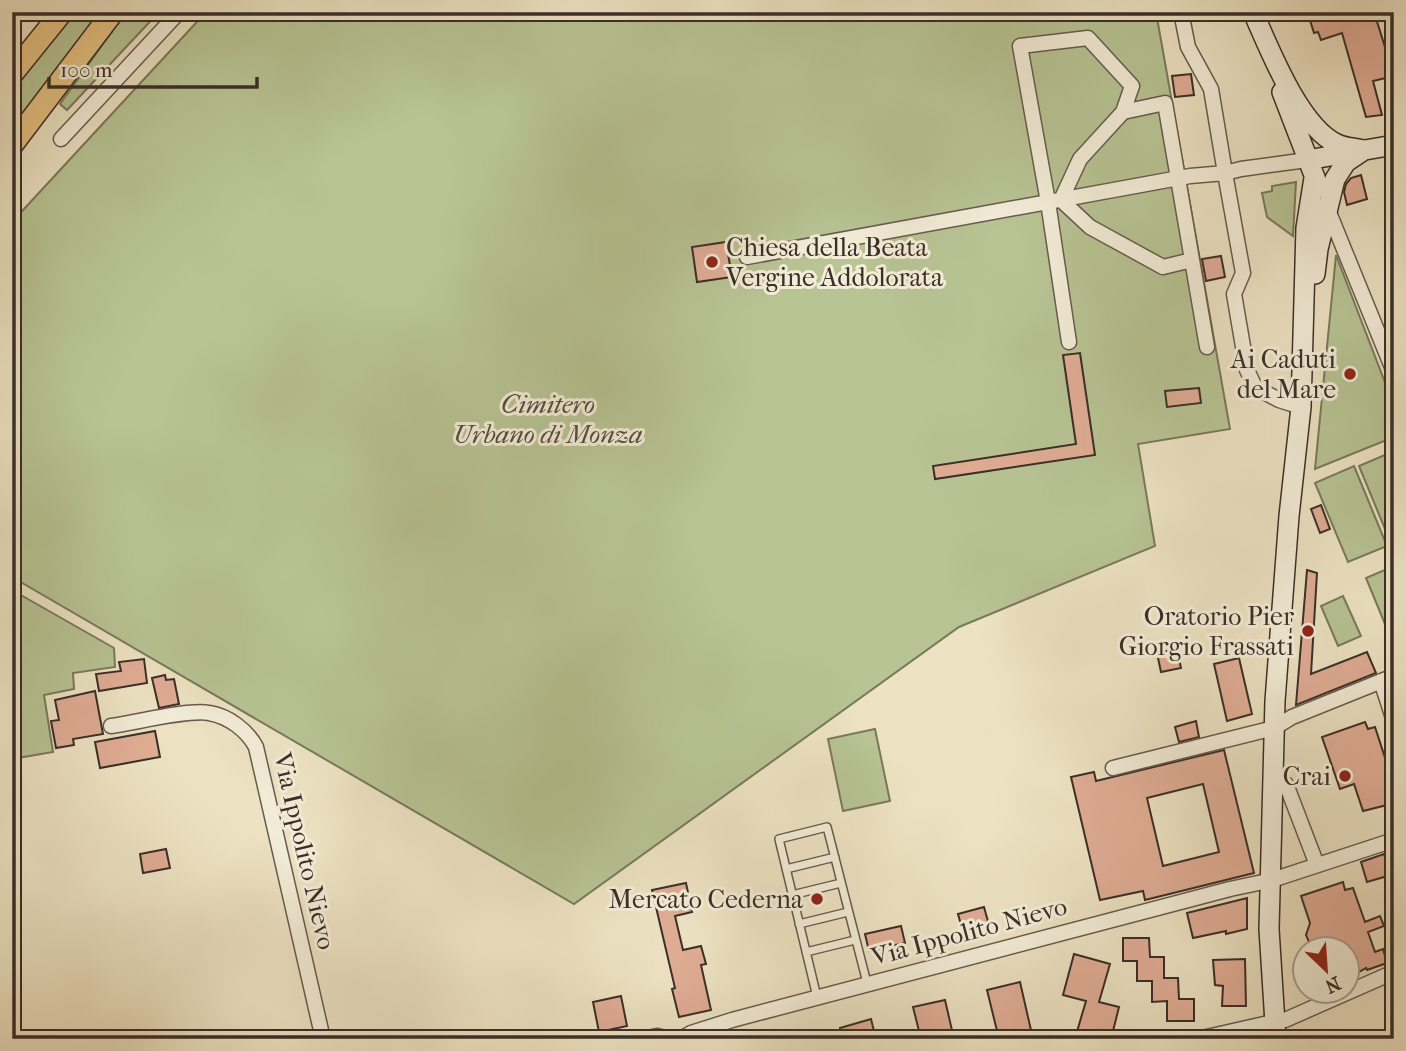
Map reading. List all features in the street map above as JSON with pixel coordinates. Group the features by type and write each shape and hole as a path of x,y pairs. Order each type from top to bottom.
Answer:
{"main road":[{"path":"12,74 62,12"},
{"path":"12,145 113,12"}],"street":[{"path":"61,139 178,12"},
{"path":"1181,12 1188,47 1212,89 1243,273 1234,294 1247,370 1255,387 1279,400 1301,407"},
{"path":"1253,12 1279,74 1280,89 1311,169 1394,372"},
{"path":"1055,201 1080,159 1123,112 1132,86 1088,38 1020,46 1055,201 1069,342"},
{"path":"1279,74 1290,86 1307,118 1322,133 1339,145 1364,150"},
{"path":"1123,112 1165,103 1207,347"},
{"path":"747,257 1241,169 1311,169 1364,150 1394,145"},
{"path":"1302,378 1318,248 1338,171 1350,158 1364,150"},
{"path":"1281,1030 1269,929 1274,727 1289,516 1301,407 1305,247 1311,169"},
{"path":"1055,201 1090,226 1163,267 1192,260"},
{"path":"1113,768 1274,727 1387,678 1394,721"},
{"name":"Via Ippolito Nievo","path":"111,726 208,712 230,720 251,737 256,747 323,1039"},
{"path":"1274,778 1286,784 1317,865"},
{"name":"Via Ippolito Nievo","path":"681,1039 691,1033 733,1020 866,983 1230,888 1272,880 1394,840"},
{"path":"1198,1039 1281,1030 1394,972"},
{"path":"644,1039 657,1036 669,1039"}],"lane":[{"path":"817,997 779,839 827,827 866,983"},
{"path":"786,869 835,857"},
{"path":"792,895 841,883"},
{"path":"799,924 848,912"},
{"path":"806,951 855,940"}],"green space":[{"path":"74,12 104,12 12,132 12,88"},
{"path":"126,12 159,12 67,110 60,104"},
{"name":"Cimitero Urbano di Monza","path":"206,12 1156,12 1230,429 1138,444 1155,546 959,627 574,904 12,577 12,222"},
{"path":"1296,182 1293,236 1267,217 1262,193 1272,191 1272,186"},
{"path":"1336,255 1394,406 1394,437 1315,469"},
{"path":"1394,451 1394,545 1392,546 1359,466"},
{"path":"1354,466 1387,546 1348,562 1315,483"},
{"path":"1394,566 1394,646 1366,578"},
{"path":"12,590 114,648 115,667 73,673 74,689 44,695 53,752 12,759"},
{"path":"1343,596 1361,636 1338,646 1321,606"},
{"path":"875,729 890,801 843,811 828,739"}],"building":[{"path":"1326,12 1374,12 1394,76 1373,81 1382,115 1366,117 1342,33 1321,40 1318,32 1314,33 1309,17"},
{"path":"1191,74 1194,95 1175,97 1172,76"},
{"path":"1361,175 1367,199 1347,205 1344,192 1346,184 1351,178"},
{"name":"Chiesa della Beata Vergine Addolorata","path":"726,242 732,277 697,282 692,247"},
{"path":"1221,256 1225,277 1206,281 1202,259"},
{"path":"1080,353 1095,455 935,479 933,466 1076,444 1063,355"},
{"path":"1199,388 1201,403 1167,407 1165,391"},
{"path":"1321,505 1330,529 1320,533 1311,509"},
{"name":"Oratorio Pier Giorgio Frassati","path":"1307,570 1317,573 1311,674 1367,652 1376,673 1296,705"},
{"path":"1177,649 1181,668 1161,672 1157,653"},
{"path":"1239,658 1252,714 1227,721 1214,664"},
{"path":"144,659 147,683 99,691 96,674 121,671 119,662"},
{"path":"165,675 166,680 174,679 179,704 159,708 152,678"},
{"path":"95,691 103,734 73,739 74,745 56,748 51,721 59,720 55,700"},
{"path":"1196,721 1199,737 1179,742 1175,727"},
{"path":"1365,722 1368,729 1375,727 1390,773 1394,771 1394,800 1391,804 1363,811 1354,784 1340,789 1322,737"},
{"path":"155,731 160,757 100,768 95,742"},
{"path":"1224,750 1254,873 1145,900 1143,891 1100,900 1071,777 1094,772 1096,781","holes":["1203,784 1219,852 1163,866 1147,798"]},
{"path":"166,849 170,868 143,873 140,854"},
{"path":"1384,854 1391,875 1367,882 1361,862"},
{"path":"1343,882 1345,890 1353,888 1365,922 1380,916 1384,926 1368,932 1375,952 1383,949 1387,963 1360,971 1360,936 1306,936 1310,923 1301,896"},
{"path":"686,883 692,912 675,916 683,950 701,946 706,964 701,965 711,1010 679,1017 672,989 675,988 652,890"},
{"path":"1247,898 1247,929 1193,938 1187,913"},
{"path":"984,907 989,925 963,932 958,914"},
{"path":"901,926 905,943 869,951 865,934"},
{"path":"1123,938 1149,938 1150,957 1164,957 1164,978 1178,978 1179,999 1194,999 1194,1021 1167,1021 1167,1001 1152,1002 1152,981 1137,981 1137,961 1123,961"},
{"path":"1074,954 1110,964 1099,1002 1119,1007 1111,1039 1087,1039 1076,1035 1086,1001 1063,995"},
{"path":"1245,959 1246,1006 1222,1006 1223,986 1215,985 1213,960"},
{"path":"1020,982 1033,1039 999,1039 987,990"},
{"path":"621,996 627,1026 599,1032 593,1002"},
{"path":"945,1000 954,1039 921,1039 913,1007"},
{"path":"871,1019 876,1039 843,1039 840,1028"}],"place":[{"name":"Chiesa della Beata Vergine Addolorata","path":"712,262"},
{"name":"Ai Caduti del Mare","path":"1350,374"},
{"name":"Oratorio Pier Giorgio Frassati","path":"1308,631"},
{"name":"Crai","path":"1345,776"},
{"name":"Mercato Cederna","path":"817,899"}]}
